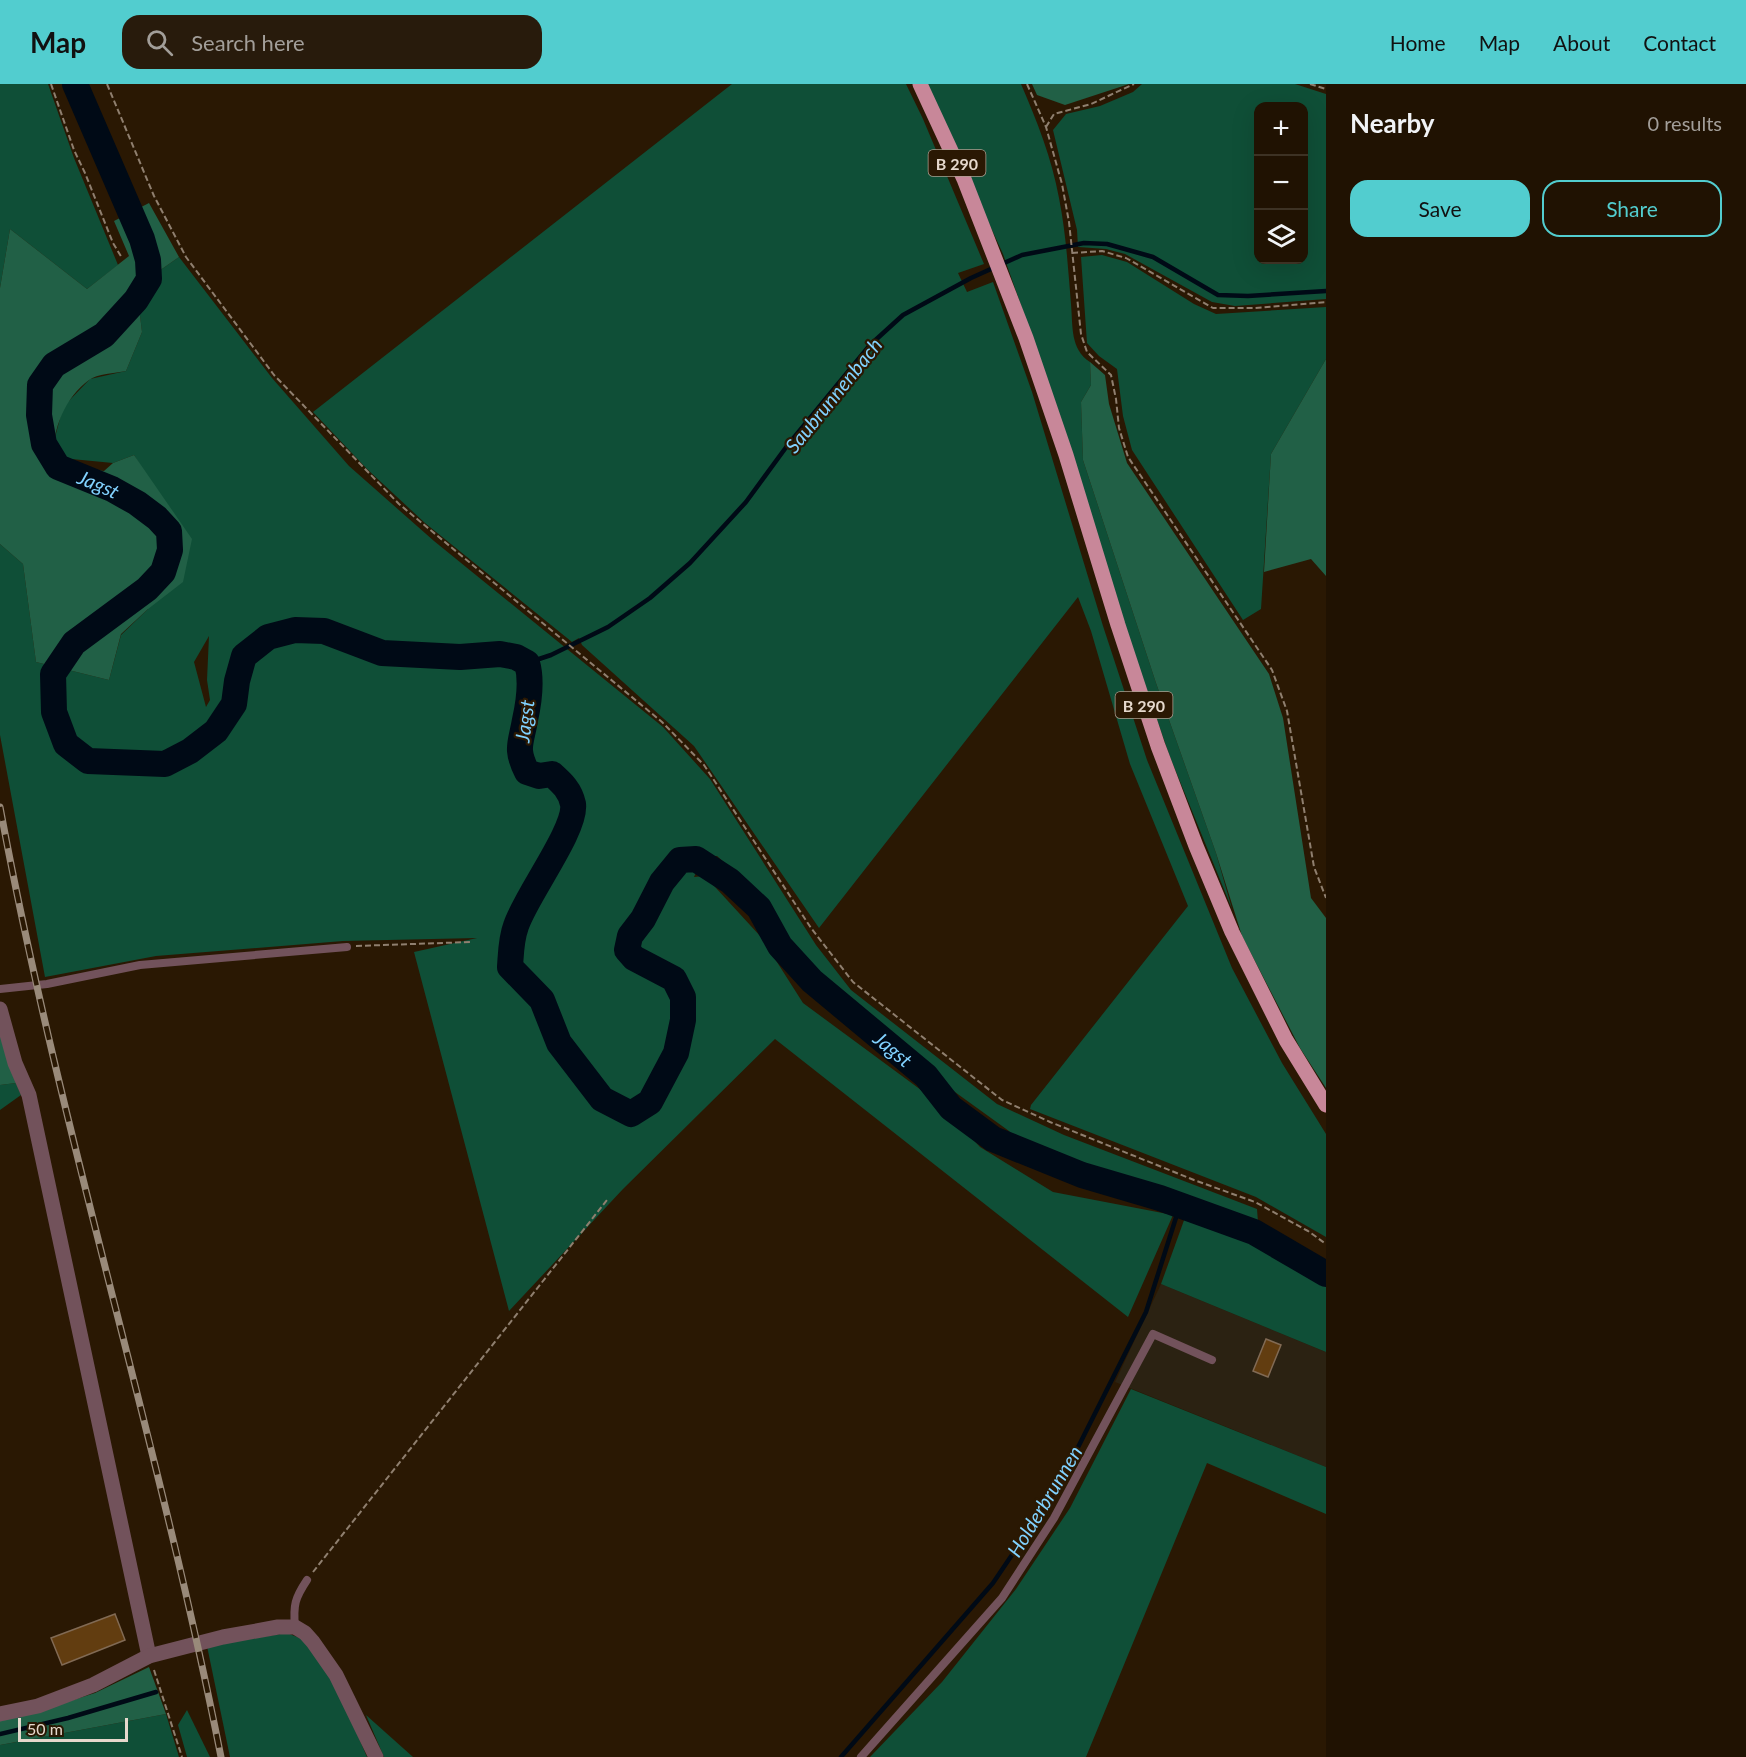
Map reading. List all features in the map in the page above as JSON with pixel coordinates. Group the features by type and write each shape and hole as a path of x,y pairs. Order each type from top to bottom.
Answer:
{"main road":[{"name":"B 290","path":"920,84 964,179 1026,338 1066,455 1158,746 1196,846 1232,932 1276,1020 1326,1105"}],"street":[{"path":"0,1009 15,1062 29,1095 149,1656"},
{"path":"0,1714 38,1706 93,1685 149,1656 245,1633 278,1627 295,1627 313,1642 336,1675 376,1757"}],"lane":[{"path":"0,989 47,984 140,965 347,947"},
{"path":"861,1757 1002,1598 1054,1518 1153,1334 1212,1360"},
{"path":"295,1627 293,1609 297,1595 307,1580"}],"path":[{"path":"51,84 74,150 86,173 113,243 122,258"},
{"path":"107,84 154,195 186,257 274,375 399,504 662,722 704,765 811,928 853,982 1002,1100 1050,1122 1194,1180 1256,1202 1308,1231 1326,1244"},
{"path":"1027,84 1046,127 1062,184 1069,222 1081,334 1087,352 1111,375 1119,428 1128,457 1272,670 1287,711 1314,867 1326,898"},
{"path":"1046,127 1054,114 1091,104 1134,84"},
{"path":"1310,84 1326,89"},
{"path":"1072,253 1102,251 1126,258 1213,308 1255,308 1326,302"},
{"path":"347,947 470,942"},
{"path":"307,1580 607,1200"},
{"path":"149,1656 182,1757"}],"shaded area":[{"path":"1161,1284 1326,1352 1326,1467 1115,1382"}],"green space":[{"path":"0,84 48,84 74,158 118,265 87,289 10,229 0,288"},
{"path":"732,84 906,84 984,264 958,273 967,292 993,282 1032,392 1103,626 1147,760 1232,968 1282,1063 1326,1134 1326,1237 1256,1197 1030,1109 1188,906 1130,764 1091,631 1078,597 819,928 694,746 582,645 579,638 572,642 425,523 367,469 313,412"},
{"path":"925,84 1021,84 1038,126 1056,183 1061,211 1074,336 1079,351 1090,362 1091,385 1081,402 1083,460 1156,683 1216,853 1232,909 1170,757 1120,614 1060,416 1003,254"},
{"path":"1032,84 1129,84 1065,105 1037,95"},
{"path":"1142,84 1295,84 1326,94 1326,299 1235,306 1212,302 1125,254 1106,249 1078,247 1077,230 1053,130 1066,114 1100,106 1133,92"},
{"path":"149,203 179,257 159,271 139,307 142,332 126,371 97,376 80,388 60,418 54,441 53,465 104,471 113,463 134,455 192,539 183,582 148,609 121,634 109,680 36,662 23,564 0,544 0,288 10,229 87,289 129,256 114,221"},
{"path":"1102,255 1127,262 1194,304 1216,314 1326,307 1326,359 1271,454 1261,609 1243,620 1132,450 1123,416 1117,369 1099,356 1087,343 1081,257"},
{"path":"179,257 272,378 349,466 434,541 663,727 710,779 816,945 851,990 997,1104 1064,1135 1257,1209 1258,1222 1139,1181 1020,1146 1009,1131 948,1087 883,1029 815,974 745,881 717,856 703,857 694,877 705,876 761,937 803,1003 940,1104 980,1147 1053,1192 1173,1215 1128,1317 775,1039 623,1189 509,1311 414,952 477,938 343,941 156,956 45,977 0,735 0,544 23,564 36,662 109,680 121,635 148,609 148,478 134,455 113,463 61,458 53,445 63,407 90,379 126,371 142,332 139,307 159,271","holes":["209,636 207,680 210,700 206,707 194,662"]},
{"path":"1326,359 1326,576 1311,559 1264,572 1271,454"},
{"path":"1090,362 1105,375 1109,404 1127,463 1269,674 1283,718 1311,898 1326,918 1326,1088 1300,1048 1242,936 1083,460 1081,402 1091,385"},
{"path":"0,1032 16,1083 0,1085"},
{"path":"16,1083 21,1095 0,1110 0,1085"},
{"path":"1187,1212 1253,1236 1326,1283 1326,1352 1161,1284"},
{"path":"1131,1389 1326,1467 1326,1514 1207,1463 1086,1757 870,1757 942,1682 1016,1589 1070,1508"},
{"path":"287,1633 312,1643 340,1694 367,1757 230,1757 207,1646"},
{"path":"149,1667 166,1714 0,1745 0,1720 39,1711 95,1693"},
{"path":"187,1710 210,1757 187,1757 178,1725"},
{"path":"166,1714 179,1757 0,1757 0,1745"},
{"path":"366,1715 413,1757 384,1757"}],"building":[{"path":"1266,1339 1281,1345 1268,1377 1253,1371"},
{"path":"115,1614 125,1640 62,1665 51,1638"}],"waterway":[{"name":"Jagst","path":"75,84 142,239 148,260 149,279 136,300 104,335 54,365 40,385 39,415 44,444 58,467 112,489 157,518 169,531 170,550 163,572 147,589 74,643 53,674 54,712 66,744 88,761 165,764 190,751 216,731 234,704 244,656 268,637 295,630 324,631 382,653 460,657 500,654 516,657 527,663 530,684 520,746 523,764 527,772 539,776 552,774 568,791 573,804 567,830 521,913 512,941 510,967 542,1000 559,1043 602,1099 631,1114 650,1102 676,1053 683,1020 683,997 674,979 634,958 627,950 630,936 643,919 662,882 680,860 696,859 730,881 759,908 780,946 812,981 926,1076 951,1108 993,1139 1082,1175 1160,1198 1254,1232 1326,1274"},
{"name":"Saubrunnenbach","path":"527,663 551,655 608,627 650,598 690,563 746,502 787,446 870,345 903,315 971,278 1022,255 1084,243 1107,244 1153,257 1218,295 1248,296 1326,291"},
{"name":"Holderbrunnen","path":"841,1757 993,1583 1058,1487 1146,1312 1180,1205"},
{"path":"0,1734 68,1718 156,1692"}],"railway":[{"path":"0,807 51,1046 168,1519 221,1757"}]}
